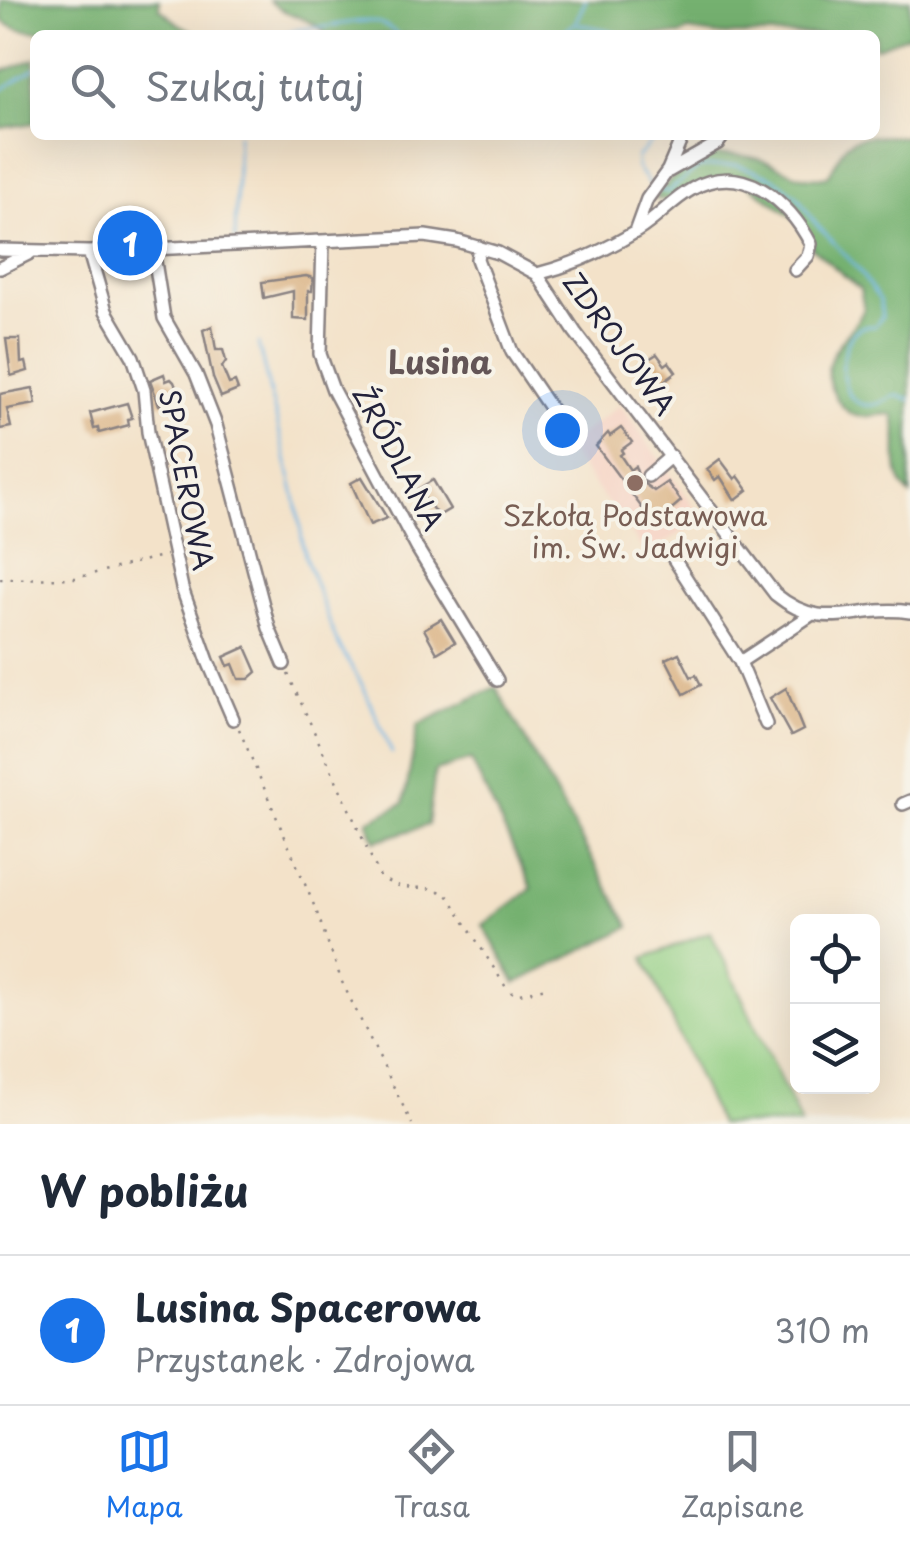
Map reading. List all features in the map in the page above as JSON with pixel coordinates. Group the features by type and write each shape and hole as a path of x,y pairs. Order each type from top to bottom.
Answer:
{"street":[{"path":"635,232 680,140"},
{"path":"659,183 717,140"},
{"path":"536,274 571,265 635,232 692,189 708,181 729,178 750,183 779,199 799,220 811,244 808,256 795,270"},
{"name":"ZDROJOWA","path":"0,250 89,252 425,236 479,246 536,274 575,332 775,594 811,615"},
{"name":"ŹRÓDLANA","path":"323,241 320,354 333,390 408,532 497,680"},
{"path":"479,246 477,259 507,342 567,433"},
{"path":"153,249 164,318 196,374 216,424 269,628 284,664"},
{"name":"SPACEROWA","path":"89,252 106,311 133,358 144,390 148,432 192,619 233,719"},
{"name":"ZDROJOWA","path":"0,268 30,253"},
{"path":"648,476 671,456"},
{"path":"670,553 740,662 766,724"},
{"path":"740,662 811,615 838,616 890,609 910,612"}],"path":[{"path":"0,579 76,578 174,552"},
{"path":"284,664 380,877 395,888 439,889 449,897 516,996 546,988"},
{"path":"233,719 316,910 342,982 412,1124"}],"shaded area":[{"name":"Szkoła Podstawowa im. Św. Jadwigi","path":"620,405 704,520 646,553 565,447"}],"green space":[{"path":"1,0 159,0 160,9 190,30 30,31 2,20"},
{"path":"269,0 910,0 910,35 880,46 880,30 322,30"},
{"path":"30,61 30,124 0,128 0,72"},
{"path":"910,137 910,495 899,476 893,415 864,417 850,413 837,399 829,379 831,357 864,309 860,289 812,248 796,219 739,178 668,200 655,199 675,175 712,156 742,156 800,176 828,176 852,141"},
{"path":"496,687 630,927 516,983 483,925 532,888 471,760 435,771 428,825 375,841 368,821 404,803 418,725"},
{"path":"710,932 801,1124 719,1124 644,958"}],"building":[{"path":"313,278 312,291 308,291 308,320 293,319 293,291 264,298 262,282"},
{"path":"212,326 216,350 223,350 226,361 222,367 229,384 235,382 238,390 221,397 203,330"},
{"path":"6,339 20,339 21,363 26,362 28,371 11,376"},
{"path":"657,354 676,372 657,386 636,367"},
{"path":"164,374 166,381 174,382 180,397 159,405 150,380"},
{"path":"33,388 36,404 7,409 11,427 0,429 0,394"},
{"path":"127,403 132,418 128,419 129,425 99,433 98,428 94,429 90,413"},
{"name":"Szkoła Podstawowa im. Św. Jadwigi","path":"621,428 632,442 620,455 630,470 635,466 640,481 654,491 667,482 681,501 654,524 596,446 608,433 610,436"},
{"path":"720,459 748,490 735,500 720,476 715,480 707,469"},
{"path":"362,477 387,518 370,525 351,483"},
{"path":"433,480 450,509 438,516 418,489"},
{"path":"441,619 455,642 437,653 424,629"},
{"path":"246,647 257,672 249,679 239,679 233,664 228,666 224,657"},
{"path":"679,653 691,677 696,675 701,685 684,694 666,659"},
{"path":"786,688 803,730 791,736 770,698"}],"waterway":[{"path":"566,30 575,23 586,0"},
{"path":"297,30 366,21 392,30"},
{"path":"575,23 609,30"},
{"path":"0,91 30,71"},
{"path":"235,239 238,140"},
{"path":"650,185 637,168 637,157 654,140"},
{"path":"657,189 668,192 699,167 737,165 772,177 797,196 880,300 882,317 875,326 860,328 851,336 845,350 844,382 850,395 860,404 875,404 895,395 910,399"},
{"path":"258,343 295,496 305,556 336,640 364,688 392,753"}],"place":[{"name":"Lusina Spacerowa","path":"130,243"},
{"name":"Szkoła Podstawowa im. Św. Jadwigi","path":"635,483"}],"district":[{"name":"Lusina","path":"440,363"}]}
